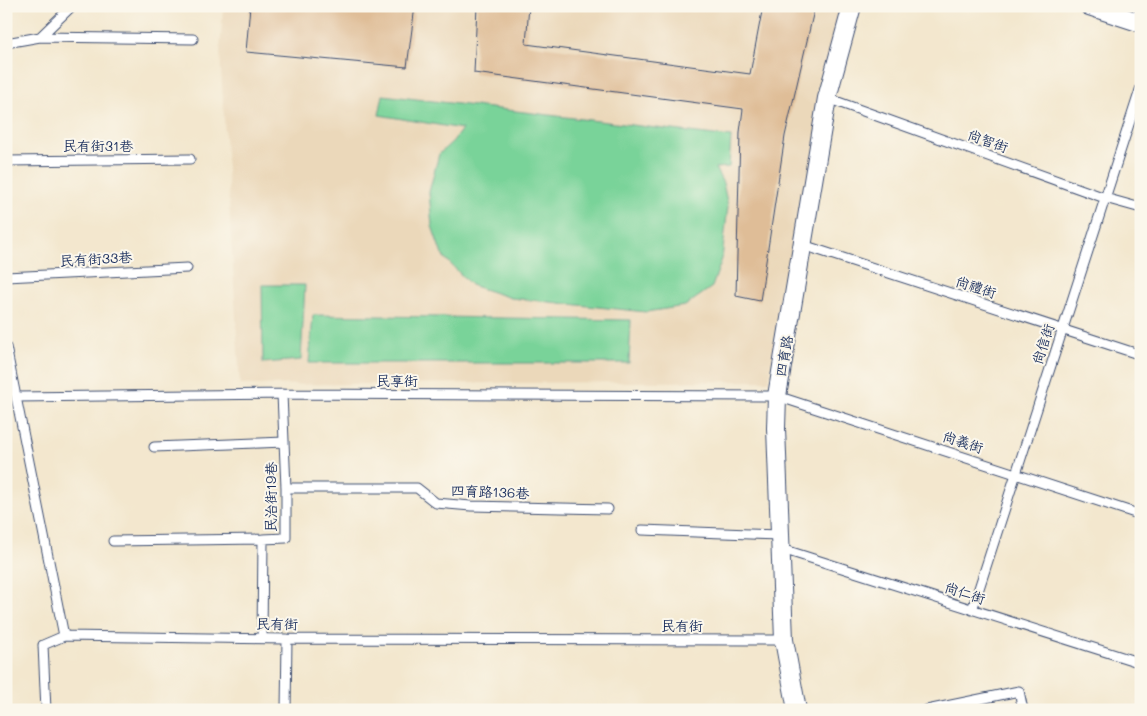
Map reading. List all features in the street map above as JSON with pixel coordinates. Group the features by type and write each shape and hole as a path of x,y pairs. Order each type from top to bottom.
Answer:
{"street":[{"name":"四育路","path":"797,710 784,640 776,428 777,396 827,98 852,6"},
{"path":"1089,6 1141,23"}],"lane":[{"path":"40,37 72,6"},
{"path":"6,44 40,37 193,39"},
{"name":"尚信街","path":"972,610 1141,87"},
{"name":"尚智街","path":"827,98 1105,198 1141,208"},
{"name":"民有街31巷","path":"6,160 190,159"},
{"name":"尚禮街","path":"803,244 1141,355"},
{"name":"民有街33巷","path":"6,277 187,268"},
{"path":"6,348 64,636 43,645 46,710"},
{"name":"民享街","path":"16,397 282,394 777,396"},
{"name":"民治街19巷","path":"262,638 263,539 286,538 282,394"},
{"name":"尚義街","path":"777,396 1141,515"},
{"path":"154,448 284,442"},
{"name":"四育路136巷","path":"286,488 417,488 436,503 471,506 608,509"},
{"path":"642,530 781,542"},
{"path":"113,540 263,539"},
{"name":"尚仁街","path":"781,542 972,610 1141,663"},
{"name":"民有街","path":"64,636 286,639 784,640"},
{"path":"286,639 286,710"},
{"path":"927,710 1018,691 1023,710"}],"shaded area":[{"path":"223,6 844,6 769,381 240,385 220,52"}],"green space":[{"path":"383,95 731,137 729,167 715,168 723,183 728,206 722,259 712,287 685,306 646,312 511,298 471,285 442,255 432,226 429,192 439,154 453,141 462,129 379,115"},
{"path":"262,285 305,285 301,360 263,363"},
{"path":"313,315 631,320 629,363 309,363"}],"building":[{"path":"250,6 415,6 407,67 246,52"},
{"path":"477,6 529,6 526,44 750,74 763,6 815,6 785,136 760,301 736,296 740,132 743,109 474,73"}]}
